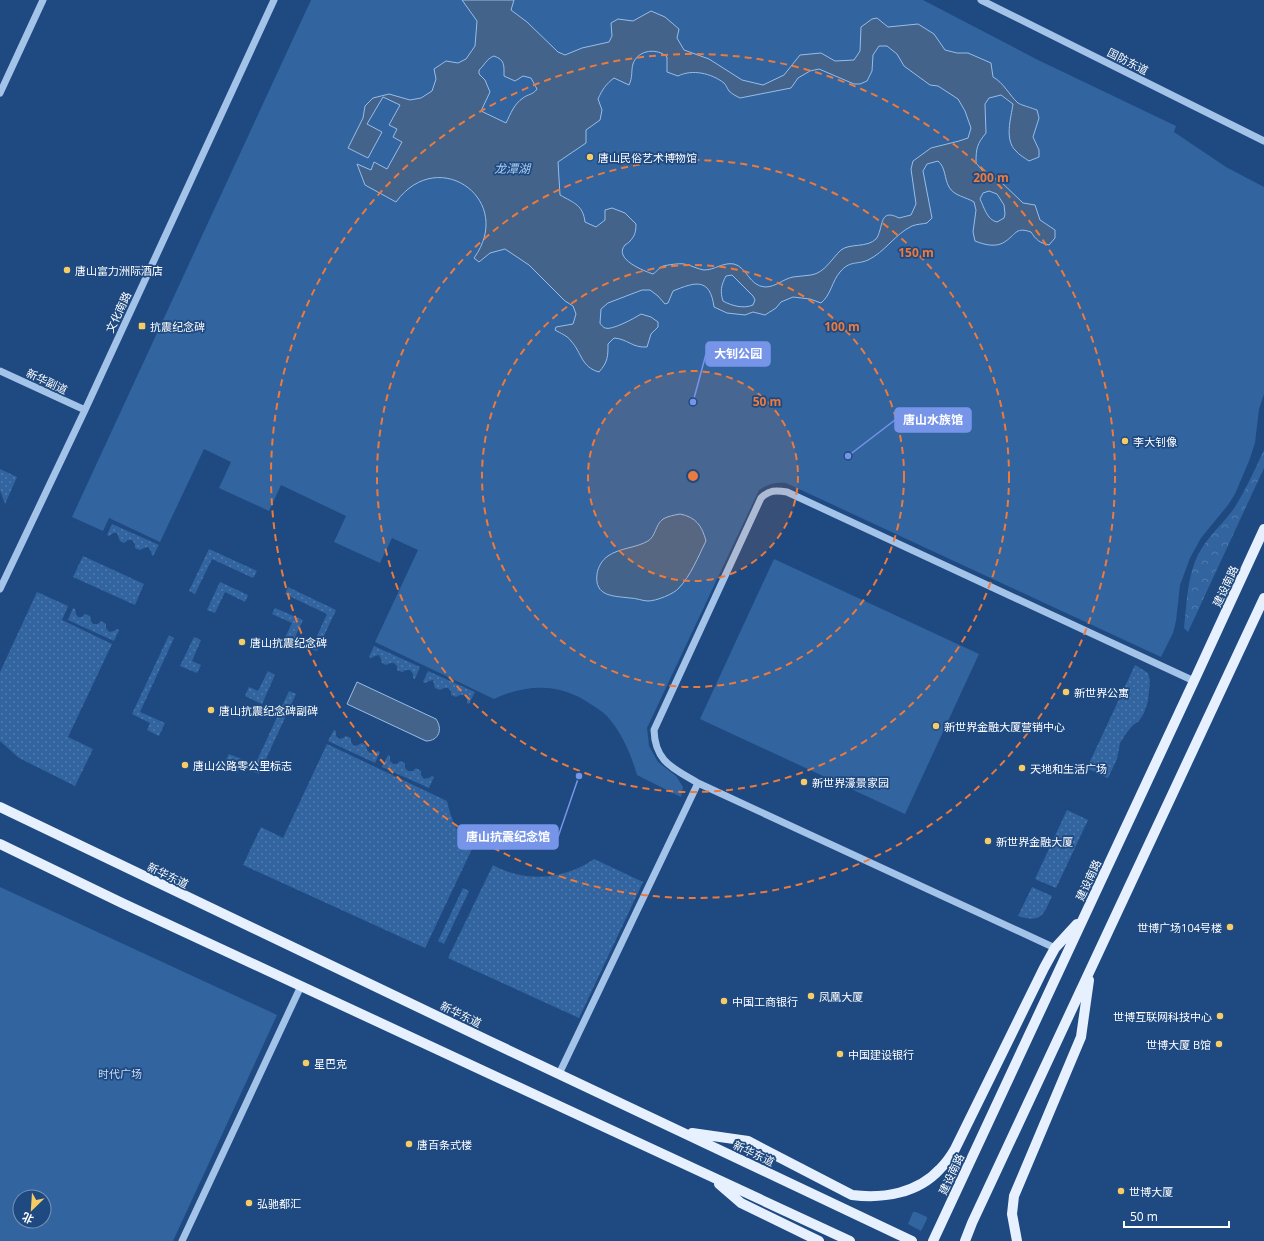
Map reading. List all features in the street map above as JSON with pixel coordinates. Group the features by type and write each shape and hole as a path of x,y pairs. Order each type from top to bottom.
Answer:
{"main road":[{"name":"建设南路","path":"933,1241 1264,529"},
{"path":"965,1241 972,1222 1264,598"},
{"name":"新华东道","path":"0,807 912,1241"},
{"path":"0,844 122,903 850,1241"},
{"path":"681,1131 748,1141 852,1195 869,1197 890,1195 920,1185 940,1169 955,1150 1055,948 1084,916"},
{"path":"1017,1241 1012,1214 1014,1196 1081,1037 1091,968"},
{"path":"710,1176 741,1203 819,1241"}],"street":[{"path":"0,93 43,0"},
{"name":"文化南路","path":"0,589 85,410 274,0"},
{"name":"国防东道","path":"981,0 1264,141"},
{"name":"新华副道","path":"0,371 85,410"},
{"path":"1055,948 698,782 668,764 661,756 654,742 654,730 761,498 767,493 777,490 787,492 1194,681"},
{"path":"559,1074 698,782"},
{"path":"182,1241 301,986"}],"green space":[{"path":"311,0 923,0 1036,59 1176,126 1174,132 1226,167 1264,187 1264,394 1259,409 1255,443 1235,494 1201,538 1190,558 1180,585 1176,621 1173,633 1161,657 786,483 765,486 759,490 647,728 649,746 658,762 676,776 683,787 681,797 637,775 632,759 617,729 607,716 581,698 557,689 532,688 519,690 494,699 375,642 418,550 392,538 380,563 334,542 346,516 281,485 269,511 219,488 231,462 204,449 160,542 109,518 103,531 72,517"},
{"path":"1264,450 1264,468 1188,632 1184,628 1188,590 1195,562 1207,541 1235,507"},
{"path":"0,469 17,477 5,504 0,490"},
{"path":"112,524 159,545 153,556 148,547 140,550 135,548 135,544 132,540 128,540 124,543 120,541 117,533 113,533 109,536 107,535"},
{"path":"209,549 257,571 253,578 212,559 195,594 189,591"},
{"path":"83,556 144,584 135,605 73,577"},
{"path":"774,559 979,654 905,814 700,719"},
{"path":"220,582 248,595 245,602 225,592 215,613 207,610"},
{"path":"288,587 336,610 317,651 311,649 327,614 285,594"},
{"path":"37,592 68,606 62,620 112,644 68,737 93,749 75,786 19,758 0,741 0,672"},
{"path":"73,608 75,609 78,617 82,617 85,614 90,616 93,624 98,624 101,621 106,624 106,628 109,632 117,629 119,630 114,641 68,620"},
{"path":"275,608 303,620 290,648 282,644 292,623 272,614"},
{"path":"169,635 174,638 140,712 165,723 159,736 147,730 150,723 132,714"},
{"path":"194,637 201,640 192,661 201,665 197,673 180,666"},
{"path":"374,646 420,667 415,679 413,678 413,674 410,670 402,672 397,670 397,666 394,663 386,665 382,663 379,655 371,658 369,657"},
{"path":"1135,665 1148,673 1150,681 1148,701 1144,713 1139,721 1132,726 1120,743 1117,759 1108,778 1087,768"},
{"path":"268,671 275,675 262,704 245,696 249,687 258,691"},
{"path":"428,671 475,692 469,704 467,703 467,699 464,695 456,697 451,695 451,691 448,688 440,690 435,688 433,680 425,683 423,682"},
{"path":"289,691 296,694 259,774 241,766 237,773 223,766 229,754 255,765"},
{"path":"334,730 336,731 336,736 339,739 346,736 351,738 351,742 354,746 362,743 366,745 367,750 370,753 380,752 375,763 328,741"},
{"path":"327,744 447,801 456,827 472,849 425,948 243,865 261,827 283,838"},
{"path":"388,755 390,756 390,761 393,764 397,764 400,761 405,763 405,768 408,771 413,771 416,768 421,771 421,775 424,779 432,776 434,777 429,788 382,767"},
{"path":"1067,810 1088,820 1056,888 1035,879"},
{"path":"594,859 643,882 579,1018 448,958 493,865 518,875 544,877 570,871"},
{"name":"时代广场","path":"0,887 277,1015 173,1241 0,1241"},
{"path":"1032,887 1052,896 1049,903 1043,913 1036,918 1032,919 1018,916"},
{"path":"463,888 469,891 444,944 438,941"},
{"path":"913,1212 927,1217 921,1231 908,1224"}],"water":[{"name":"龙潭湖","path":"462,0 514,0 511,10 527,22 558,52 565,55 582,48 609,42 612,36 611,23 618,19 633,21 651,11 665,17 679,29 677,38 684,50 709,59 742,80 763,85 784,75 800,55 821,53 835,61 854,60 860,51 861,27 872,19 877,18 888,27 918,24 934,34 945,50 957,53 968,53 991,63 993,77 1000,82 1015,100 1019,104 1037,110 1039,118 1033,137 1039,150 1039,157 1029,161 1017,152 1010,141 1009,129 1013,104 1001,95 989,98 985,104 986,133 978,146 976,163 987,176 999,180 1023,203 1035,205 1040,220 1055,230 1055,238 1049,245 1038,241 1031,232 1022,230 999,245 987,245 975,241 973,232 976,210 974,202 951,190 947,184 944,170 938,161 927,164 923,171 932,218 927,223 914,225 906,229 874,257 850,264 844,268 837,276 827,296 821,303 810,299 793,297 781,302 776,308 765,315 753,312 745,315 727,313 714,307 709,291 705,286 700,284 688,285 673,291 668,303 665,304 650,290 642,290 608,303 601,309 600,324 605,328 612,328 641,314 651,317 658,322 658,327 651,334 647,347 637,346 614,338 608,344 607,359 604,365 599,372 593,370 585,363 570,339 555,330 556,327 573,324 576,314 573,306 565,301 529,265 505,249 490,253 479,262 474,258 484,237 485,217 479,200 466,186 450,179 432,178 413,185 396,202 365,185 357,164 371,170 374,162 387,169 402,142 393,137 397,129 389,125 400,105 383,97 367,124 382,132 368,158 348,148 363,118 365,106 373,98 389,94 410,100 421,98 432,91 436,79 434,69 446,61 458,63 466,59 475,46 477,21","holes":["879,46 887,46 897,54 904,66 930,85 938,86 958,99 965,111 971,128 968,138 931,148 913,161 911,169 916,204 911,215 899,218 888,215 885,217 876,239 868,244 841,250 824,268 816,274 793,277 769,287 760,286 755,283 742,269 734,264 726,264 704,270 684,264 674,264 663,266 653,274 631,264 623,255 622,250 633,237 636,227 636,224 625,213 612,208 605,210 605,220 596,227 585,222 584,216 577,205 560,195 558,162 586,143 586,130 600,120 602,110 598,99 603,90 614,78 629,85 633,64 639,55 654,51 659,52 667,57 667,72 678,76 689,73 701,73 713,77 724,83 729,91 740,98 791,88 798,78 810,71 819,69 854,84 860,84 867,81 872,71 873,55","494,56 502,61 504,66 504,76 515,81 523,76 531,78 537,89 517,103 506,123 481,111 490,92 485,80 479,74 479,70 491,57","989,191 997,194 1004,205 1004,218 997,222 988,216 980,199 983,193","732,275 753,296 755,300 753,305 746,307 738,306 723,301 722,288 726,276"]},
{"path":"680,514 690,517 698,523 706,541 691,572 679,588 665,597 648,601 612,596 602,591 597,582 597,574 599,566 608,556 617,551 648,541 653,536 660,521 669,516"},
{"path":"357,682 436,719 439,727 437,737 426,741 347,704"}],"place":[{"name":"唐山民俗艺术博物馆","path":"590,157"},
{"name":"唐山富力洲际酒店","path":"67,270"},
{"name":"抗震纪念碑","path":"142,326"},
{"name":"大钊公园","path":"693,402"},
{"name":"李大钊像","path":"1125,441"},
{"name":"唐山水族馆","path":"848,456"},
{"name":"唐山抗震纪念碑","path":"242,642"},
{"name":"新世界公寓","path":"1066,692"},
{"name":"唐山抗震纪念碑副碑","path":"211,710"},
{"name":"新世界金融大厦营销中心","path":"936,726"},
{"name":"唐山公路零公里标志","path":"185,765"},
{"name":"天地和生活广场","path":"1022,768"},
{"name":"唐山抗震纪念馆","path":"579,776"},
{"name":"新世界濠景家园","path":"804,782"},
{"name":"新世界金融大厦","path":"988,841"},
{"name":"世博广场104号楼","path":"1230,927"},
{"name":"凤凰大厦","path":"811,996"},
{"name":"中国工商银行","path":"724,1001"},
{"name":"世博互联网科技中心","path":"1220,1016"},
{"name":"世博大厦 B馆","path":"1219,1044"},
{"name":"中国建设银行","path":"840,1054"},
{"name":"星巴克","path":"306,1063"},
{"name":"唐百条式楼","path":"409,1144"},
{"name":"世博大厦","path":"1121,1191"},
{"name":"弘驰都汇","path":"249,1203"}]}
